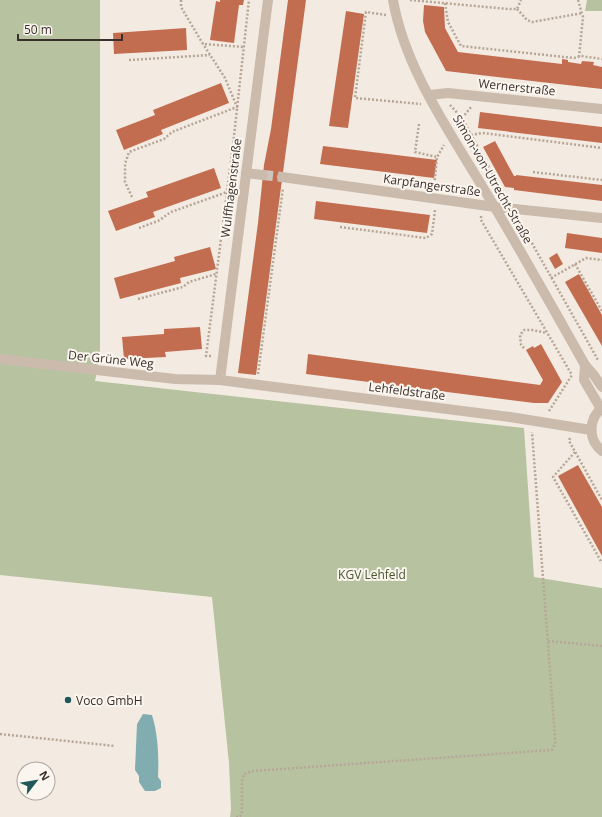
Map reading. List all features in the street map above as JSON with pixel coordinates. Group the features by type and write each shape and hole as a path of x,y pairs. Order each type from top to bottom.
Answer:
{"street":[{"name":"Wulffhagenstraße","path":"220,380 268,0"},
{"name":"Simon-von-Utrecht-Straße","path":"393,0 409,56 429,95 495,207 584,365 593,374 602,387"},
{"name":"Wernerstraße","path":"429,95 448,93 602,109"},
{"path":"246,173 263,175"},
{"name":"Karpfangerstraße","path":"283,178 495,207 602,218"},
{"name":"Der Grüne Weg","path":"0,360 176,379 220,380"},
{"name":"Simon-von-Utrecht-Straße","path":"584,365 584,380 601,408"},
{"name":"Lehfeldstraße","path":"220,380 510,417 591,430"},
{"path":"601,408 595,415 591,430 593,439 598,448 602,451"}],"path":[{"path":"181,0 181,7 225,78 237,107"},
{"path":"215,356 206,356 249,0"},
{"path":"410,0 437,1 517,9 527,20 532,22 583,13"},
{"path":"517,9 521,0"},
{"path":"578,0 583,13 579,57"},
{"path":"445,3 448,22 461,46 574,58 602,58"},
{"path":"388,16 366,12 355,98 424,105"},
{"path":"203,44 244,47"},
{"path":"129,60 210,55"},
{"path":"439,93 462,118 598,360"},
{"path":"132,197 125,182 125,164 128,152 164,139 172,132 237,107"},
{"path":"419,124 416,152 437,157"},
{"path":"471,135 482,133 602,148"},
{"path":"340,227 426,238 432,234 436,198 434,190 437,157 446,143"},
{"path":"533,172 602,180"},
{"path":"257,378 283,178"},
{"path":"139,228 158,221 171,212 227,192"},
{"path":"480,205 481,220 575,380"},
{"path":"552,278 586,258 602,260"},
{"path":"575,264 602,311"},
{"path":"138,299 183,287 189,282 216,274"},
{"path":"524,348 521,344 520,335 524,330 548,333"},
{"path":"545,416 572,375"},
{"path":"236,817 239,817 242,814 242,781 244,774 253,771 552,750 555,744 555,737 531,421"},
{"path":"571,433 569,441 602,500"},
{"path":"575,452 553,477 602,563"},
{"path":"548,641 602,646"},
{"path":"0,734 115,746"}],"green space":[{"name":"KGV Lehfeld","path":"0,0 100,0 100,357 95,381 524,428 534,577 602,588 602,817 230,817 229,763 212,597 0,575"},
{"path":"587,0 602,0 602,11 585,11"}],"water":[{"path":"143,714 152,715 156,730 158,777 161,781 161,788 155,791 145,791 139,782 139,776 135,770 137,724"}],"building":[{"path":"220,0 244,0 243,5 239,5 234,43 210,40 216,1 220,2"},
{"path":"288,0 306,0 256,375 238,373 258,223 264,165 271,129"},
{"path":"424,5 444,7 445,28 458,52 562,64 562,59 568,60 568,62 581,64 582,61 594,62 593,65 602,67 602,89 446,71 425,32 423,21"},
{"path":"346,11 364,14 348,128 329,126"},
{"path":"186,28 187,50 114,54 113,33"},
{"path":"221,83 229,103 161,130 163,134 124,150 116,130 155,115 153,110"},
{"path":"480,112 602,127 602,143 478,128"},
{"path":"495,141 514,176 602,185 602,201 514,190 514,188 505,187 483,147"},
{"path":"323,146 437,160 434,178 320,164"},
{"path":"214,168 221,188 153,212 155,217 116,231 108,211 148,197 146,192"},
{"path":"316,201 430,215 427,233 314,219"},
{"path":"567,233 602,238 602,253 565,248"},
{"path":"210,247 216,269 180,278 181,283 120,299 114,278 175,261 174,257"},
{"path":"557,253 563,264 555,269 549,258"},
{"path":"579,274 602,315 602,346 565,282"},
{"path":"200,327 202,349 165,352 166,357 124,359 122,337 164,334 164,329"},
{"path":"541,344 562,382 548,403 534,403 306,374 308,354 540,385 543,380 526,350"},
{"path":"578,465 602,507 602,556 558,476"}],"tunnel":[{"path":"263,175 282,177"}],"place":[{"name":"Voco GmbH","path":"68,700"}]}
